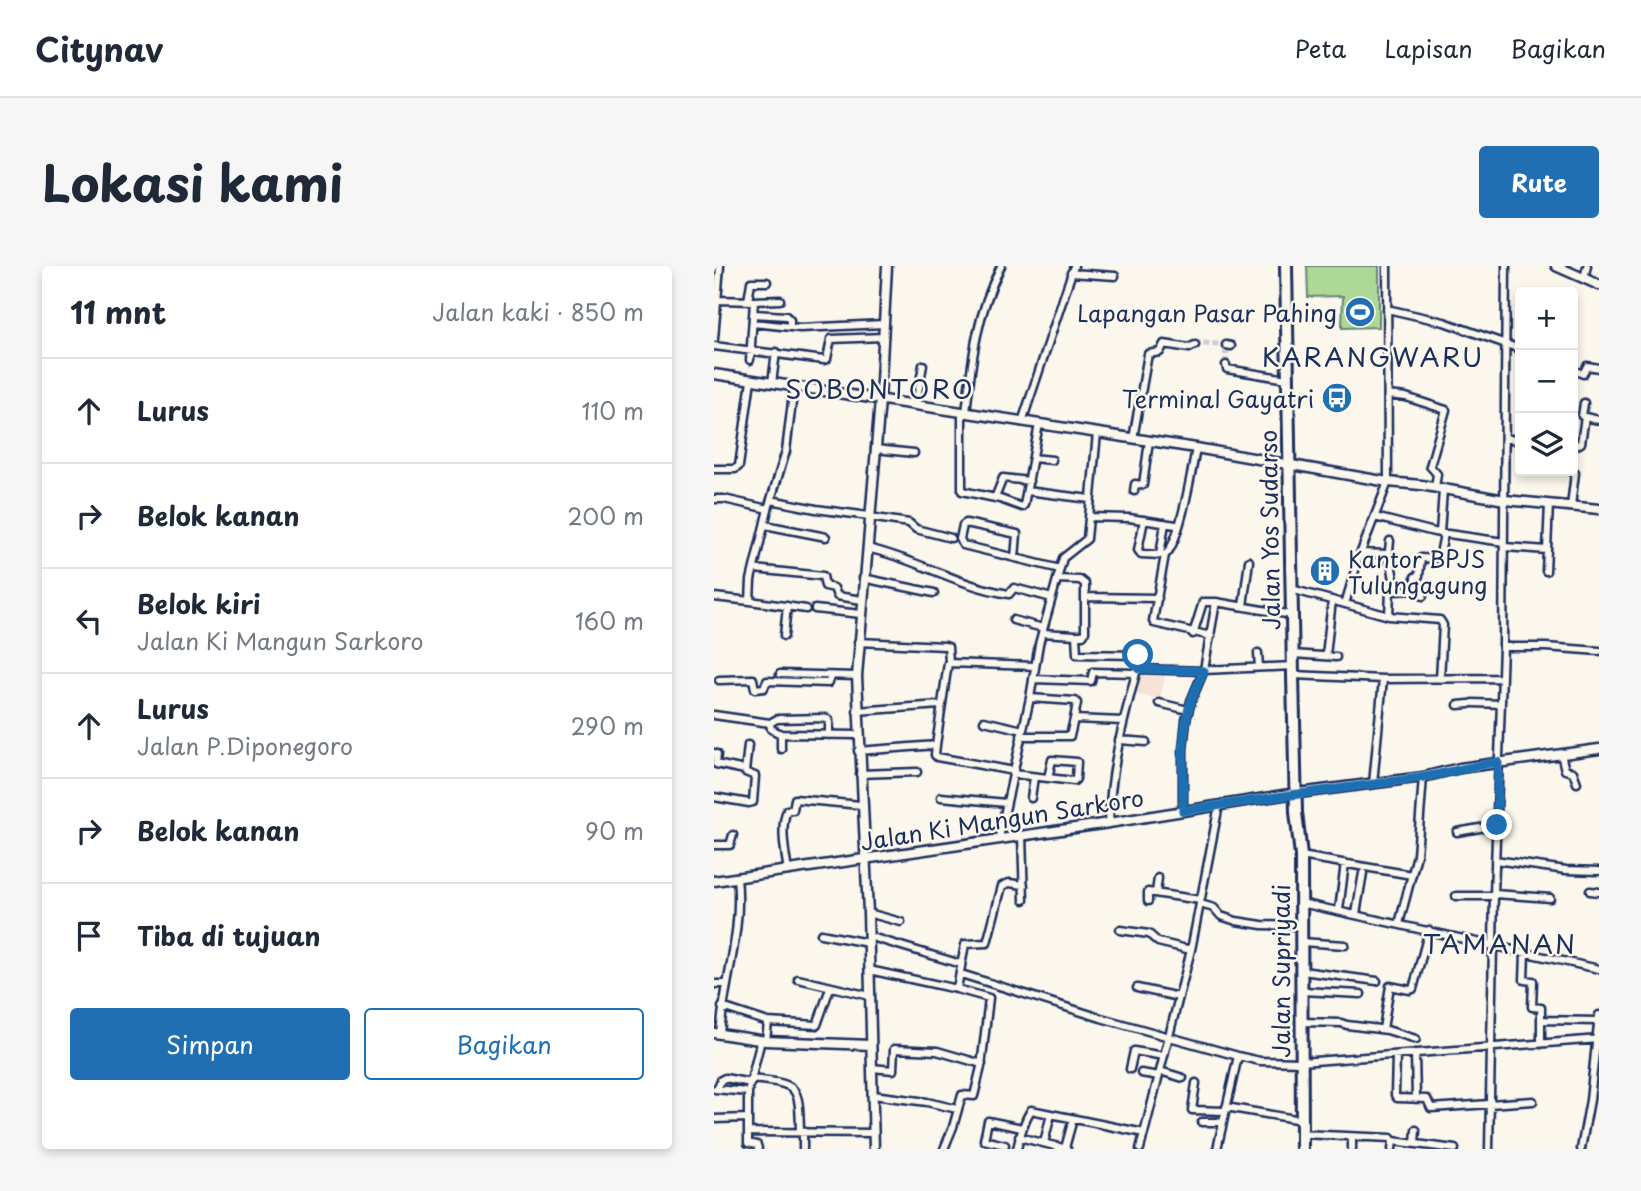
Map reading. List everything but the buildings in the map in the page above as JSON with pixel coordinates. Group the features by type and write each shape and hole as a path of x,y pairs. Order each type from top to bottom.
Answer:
{"highway":[{"name":"Jalan Yos Sudarso","path":"1286,266 1296,793"},
{"name":"Jalan Supriyadi","path":"1296,793 1301,856 1301,1149"}],"street":[{"path":"714,339 720,266"},
{"path":"874,1149 868,914 857,676 863,578 880,400 887,266"},
{"path":"1001,266 986,299 975,336 964,412 961,490 1023,507 1039,424"},
{"path":"1345,604 1360,553 1388,482 1387,266"},
{"path":"1489,1149 1503,647 1506,266"},
{"path":"1556,266 1599,285"},
{"path":"1584,278 1587,266"},
{"path":"1022,422 1072,269 1115,276"},
{"path":"750,360 754,314 751,282 767,282"},
{"path":"718,300 780,300"},
{"path":"1387,309 1444,322 1515,347"},
{"path":"754,314 786,316 790,320 790,327"},
{"path":"753,323 832,328 884,324"},
{"path":"714,346 824,360 827,359 831,339 884,337"},
{"path":"1133,439 1148,354 1160,352 1164,345 1188,348 1195,345"},
{"path":"772,383 776,352"},
{"path":"916,404 923,365"},
{"path":"1226,365 1227,369 1287,379"},
{"path":"1578,372 1583,374 1587,366 1599,368"},
{"path":"714,374 1149,441 1505,500 1599,509"},
{"path":"714,469 735,469 739,466 751,380"},
{"path":"750,601 751,580 768,509 786,451 794,386"},
{"path":"1388,394 1446,410 1430,466 1437,474 1439,489 1442,533 1439,559 1421,558 1419,575 1415,577 1415,590"},
{"path":"1578,406 1583,406 1582,416 1599,420"},
{"path":"1578,444 1585,417"},
{"path":"999,838 1042,630 1064,556 1086,541 1097,433"},
{"path":"1505,438 1515,440"},
{"path":"1134,491 1135,484 1143,485 1149,441"},
{"path":"875,449 914,453"},
{"path":"1196,449 1184,508 1171,550 1165,555 1154,623 1211,636"},
{"path":"1033,458 1052,460"},
{"path":"1570,506 1575,476"},
{"path":"995,498 1003,478 1029,481"},
{"path":"1027,491 1090,499"},
{"path":"714,499 768,509"},
{"path":"771,500 909,523 916,529 951,538"},
{"path":"1546,571 1549,504"},
{"path":"1089,517 1176,525"},
{"path":"1375,517 1442,533 1547,550"},
{"path":"1144,520 1139,552 1158,557 1161,554 1165,523"},
{"path":"1015,558 1017,534 966,523 963,525 961,544 1015,558 1060,569"},
{"path":"765,525 826,537"},
{"path":"1389,616 1390,582 1394,580 1391,562 1388,561 1390,541"},
{"path":"867,548 912,561 922,568 991,590 1009,594 1014,588 1052,598"},
{"path":"1360,553 1389,554"},
{"path":"1243,606 1249,561"},
{"path":"754,569 823,576 825,586 834,588 837,596 862,600"},
{"path":"863,578 934,593"},
{"path":"1013,620 1042,630 1083,635 1086,597 1084,580 1057,579"},
{"path":"1291,589 1389,616 1442,622 1440,679"},
{"path":"1390,591 1424,590 1423,596"},
{"path":"714,597 806,609"},
{"path":"1086,597 1158,598"},
{"path":"1326,656 1332,600"},
{"path":"1193,634 1203,602 1292,615"},
{"path":"1183,811 1183,750 1188,709 1204,670 1216,602"},
{"path":"784,636 787,606"},
{"path":"815,610 861,614"},
{"path":"1076,635 1076,654 1138,655 1138,671 1123,721 1110,789 1109,823"},
{"path":"859,642 948,647 949,662 946,665 935,755 1034,777 1075,780 1077,762 1052,760 1048,778"},
{"path":"1503,647 1546,647 1599,652"},
{"path":"1258,653 1258,667"},
{"path":"1293,654 1336,657"},
{"path":"949,662 1035,666"},
{"path":"1033,679 1091,681 1093,672 1258,667 1383,679 1502,678"},
{"path":"780,674 857,676"},
{"path":"719,680 753,679 755,689 761,689 767,681 828,683 832,676"},
{"path":"1373,784 1383,679"},
{"path":"984,721 1022,733 1069,736 1073,733 1077,703 1075,701 1030,698"},
{"path":"1159,703 1188,709"},
{"path":"1458,705 1501,704"},
{"path":"857,711 940,705"},
{"path":"714,715 770,723 776,719 828,718 829,734"},
{"path":"1074,719 1123,721"},
{"path":"770,723 771,729 781,734 858,735"},
{"path":"781,734 781,749"},
{"path":"1119,740 1146,742"},
{"path":"859,751 936,745"},
{"path":"714,797 753,802 755,776 746,774 745,770 748,746"},
{"name":"Jalan Ki Mangun Sarkoro","path":"714,881 1599,749"},
{"path":"714,753 717,754 715,764 745,770"},
{"path":"1561,754 1565,771 1573,772 1577,783"},
{"path":"860,774 917,772"},
{"path":"1031,798 1034,777"},
{"path":"1399,923 1417,855 1423,777"},
{"path":"941,797 1006,803"},
{"path":"788,871 785,815 787,810 793,810 795,799 862,805"},
{"path":"1140,1149 1191,950 1219,805"},
{"path":"1457,832 1497,825"},
{"path":"714,845 730,845 733,835"},
{"path":"1022,835 1024,900"},
{"path":"1301,856 1364,869 1412,875"},
{"path":"1496,860 1566,870 1599,871"},
{"path":"1339,910 1345,863"},
{"path":"1356,914 1364,869"},
{"path":"737,878 738,919 717,1034 764,1040 871,1045"},
{"path":"1156,893 1158,878"},
{"path":"957,989 965,944 985,944 989,940 1002,886 1009,883 1024,885"},
{"path":"1590,891 1599,892"},
{"path":"1148,901 1148,892 1156,893 1200,902 1223,918 1236,921 1301,926"},
{"path":"1456,895 1549,898"},
{"path":"1301,904 1399,923 1599,969"},
{"path":"868,914 901,922"},
{"path":"1120,930 1149,934 1158,942 1191,950"},
{"path":"1383,1029 1390,986 1413,989 1429,930"},
{"path":"821,934 868,940 961,964"},
{"path":"1301,942 1345,945"},
{"path":"1525,953 1524,980 1533,981 1532,1007 1541,1008 1541,1044"},
{"path":"869,970 989,998 982,1064 974,1096 962,1095 944,1149"},
{"path":"1302,971 1377,981"},
{"path":"961,974 1101,1018 1260,1061 1301,1062 1598,1039"},
{"path":"798,979 870,996"},
{"path":"714,984 726,984"},
{"path":"722,1007 768,1022 818,1025 830,988"},
{"path":"1137,988 1179,997"},
{"path":"1302,991 1361,994"},
{"path":"1581,1149 1598,1039 1599,1015"},
{"path":"1541,1020 1598,1021"},
{"path":"758,1149 757,1145 748,1143 748,1092 768,1022"},
{"path":"1301,1022 1341,1023 1383,1029 1416,1039"},
{"path":"873,1068 893,1070 894,1049 937,1051 982,1064"},
{"path":"1129,1069 1135,1051 1164,1056"},
{"path":"1415,1053 1416,1099"},
{"path":"1396,1055 1395,1097 1427,1100 1431,1108 1534,1101"},
{"path":"1217,1149 1238,1056"},
{"path":"1141,1073 1183,1078"},
{"path":"748,1092 716,1089 725,1078 782,1083 795,1090 799,1098 803,1149"},
{"path":"1196,1083 1193,1111 1225,1109 1301,1120"},
{"path":"873,1095 957,1109"},
{"path":"1589,1104 1599,1104"},
{"path":"1017,1149 1030,1111 1144,1133"},
{"path":"1044,1143 1051,1114"},
{"path":"714,1119 748,1118"},
{"path":"1020,1137 1066,1149 1073,1119"},
{"path":"1004,1145 984,1140 988,1121 1022,1129"},
{"path":"1202,1122 1222,1122"},
{"path":"1415,1143 1416,1130"},
{"path":"748,1132 874,1133"},
{"path":"1301,1134 1391,1138 1393,1141 1455,1149"},
{"path":"1352,1137 1352,1149"},
{"path":"1392,1149 1393,1141"}],"shaded area":[{"path":"1139,670 1166,671 1160,699 1132,694"}],"green space":[{"name":"Lapangan Pasar Pahing","path":"1307,266 1379,266 1379,327 1342,328 1343,296 1308,297"}],"tunnel":[{"path":"1195,345 1226,345 1226,365"}],"place":[{"name":"Lapangan Pasar Pahing","path":"1360,312"},
{"name":"Terminal Gayatri","path":"1337,398"},
{"name":"Kantor BPJS Tulungagung","path":"1325,571"}],"district":[{"name":"KARANGWARU","path":"1373,356"},
{"name":"SOBONTORO","path":"880,388"},
{"name":"TAMANAN","path":"1500,943"}],"route":[{"path":"1138,655 1139,669 1204,671 1186,720 1183,811 1423,777 1498,762 1497,825"}]}
